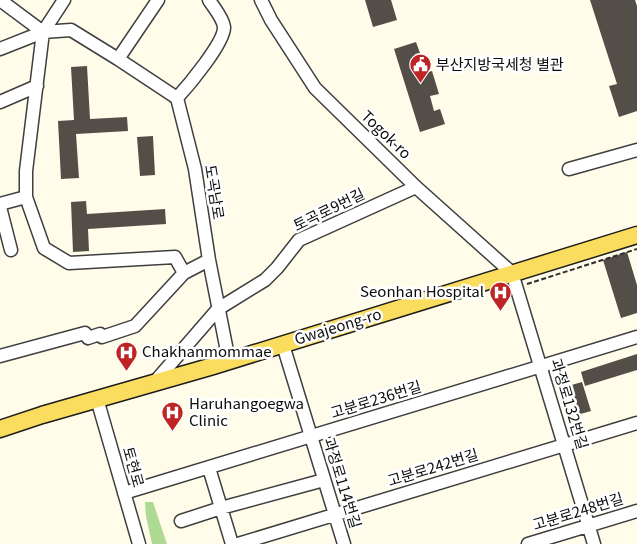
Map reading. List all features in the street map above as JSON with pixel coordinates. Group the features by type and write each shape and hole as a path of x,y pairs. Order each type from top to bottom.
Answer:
{"main road":[{"name":"Gwajeong-ro","path":"0,429 283,345 517,279 637,235"}],"street":[{"path":"0,0 43,32"},
{"path":"64,0 43,32 26,171 26,197 44,248 69,263 176,257 184,273"},
{"path":"118,58 158,0"},
{"path":"0,49 43,32 70,30 118,58 177,98 222,38 223,22 209,0"},
{"name":"Togok-ro","path":"261,0 271,20 315,88 416,187 517,279"},
{"path":"0,102 37,86"},
{"name":"도곡남로","path":"177,98 195,169 209,260 229,361"},
{"path":"570,169 637,150"},
{"name":"토곡로9번길","path":"218,309 264,280 277,268 299,240 416,187"},
{"path":"11,250 0,205 26,197"},
{"path":"0,356 85,333 88,338 100,334 102,337 135,326 184,273 209,260"},
{"name":"과정로132번길","path":"517,279 540,367 594,544"},
{"path":"154,383 218,309"},
{"name":"고분로236번길","path":"124,493 637,337"},
{"name":"과정로114번길","path":"283,345 344,544"},
{"name":"토현로","path":"97,399 139,544"},
{"name":"고분로242번길","path":"238,544 637,423"},
{"path":"209,468 232,544"},
{"path":"181,521 324,480"},
{"name":"고분로248번길","path":"528,544 637,511"}],"path":[{"path":"517,279 637,250"}],"green space":[{"path":"145,502 153,502 167,544 152,544"}],"building":[{"path":"365,0 391,0 397,20 373,27"},
{"path":"590,0 635,0 637,6 637,111 619,117 609,86 617,84"},
{"name":"부산지방국세청 별관","path":"416,42 420,53 415,54 421,74 432,71 439,94 430,96 434,111 440,109 445,124 420,132 394,49"},
{"path":"87,66 90,119 127,117 128,131 76,134 79,178 61,179 58,121 74,120 71,67"},
{"path":"153,136 155,175 140,176 137,137"},
{"path":"86,201 87,214 165,209 166,224 88,229 89,251 73,252 71,202"},
{"path":"627,252 637,285 637,313 621,318 603,260"},
{"path":"637,354 637,370 585,386 581,372"},
{"path":"582,382 591,411 577,415 568,386"}],"place":[{"name":"부산지방국세청 별관","path":"420,84"},
{"name":"Seonhan Hospital","path":"500,311"},
{"name":"Chakhanmommae","path":"126,371"},
{"name":"Haruhangoegwa Clinic","path":"173,432"}]}
